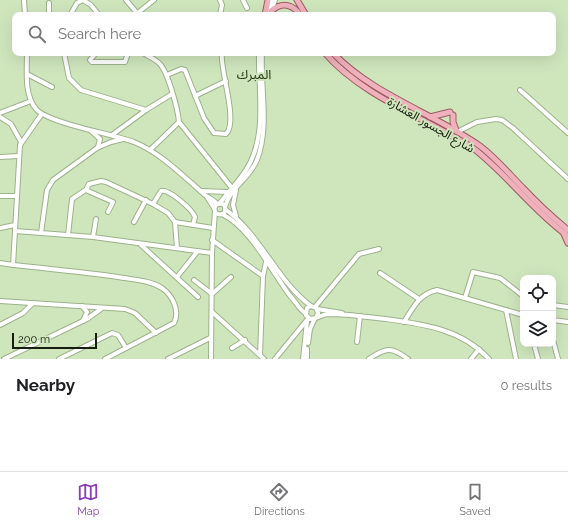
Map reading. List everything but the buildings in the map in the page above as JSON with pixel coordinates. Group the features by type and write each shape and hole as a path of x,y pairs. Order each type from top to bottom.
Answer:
{"main road":[{"path":"266,12 268,0"},
{"path":"290,0 298,12"},
{"path":"297,0 304,12"},
{"path":"272,12 278,6 285,5 293,8 297,12"},
{"name":"شارع الجسور العشارة","path":"327,56 338,67 357,81 480,153 566,233"},
{"name":"شارع الجسور العشارة","path":"337,56 364,79 465,136 491,154 566,233"},
{"path":"430,117 452,114 453,125 456,132"},
{"path":"439,129 443,124"},
{"path":"566,233 568,243"}],"street":[{"path":"24,0 25,12"},
{"path":"72,12 77,3 83,0 91,5 97,12"},
{"path":"126,0 135,12"},
{"path":"139,12 154,0"},
{"path":"220,0 222,4 221,12"},
{"path":"243,0 247,8"},
{"path":"267,12 272,0"},
{"path":"271,12 275,0"},
{"path":"49,3 49,12"},
{"path":"27,56 27,74 31,101 41,115 54,120 125,139 150,150 188,178 207,196 221,214 241,227 306,316 310,319 325,315 348,315 431,326 462,338 479,349 489,359"},
{"path":"65,56 69,78 81,90 146,110"},
{"path":"93,56 90,60 92,62 125,62 127,56"},
{"path":"149,56 160,64 167,75 176,103 179,122 232,188"},
{"path":"167,75 181,69 185,70 204,118 212,130 219,134 226,134 230,129 226,81 221,60 222,56"},
{"path":"211,359 212,240 216,207 246,170 258,137 260,103 259,56"},
{"path":"213,227 225,208 230,196 254,166 260,151 263,129 262,56"},
{"path":"27,74 52,86"},
{"path":"195,96 226,81"},
{"path":"520,90 568,133"},
{"path":"112,135 146,110 172,94"},
{"path":"0,113 31,101"},
{"path":"13,265 21,142 41,115"},
{"path":"0,117 10,124 21,142"},
{"path":"456,132 466,127 492,119 508,123 568,179"},
{"path":"150,150 179,122"},
{"path":"465,136 466,127"},
{"path":"87,128 99,136 100,143 97,148"},
{"path":"41,233 45,200 50,185 58,176 97,148 111,142 125,139"},
{"path":"0,156 19,156"},
{"path":"68,235 72,199 87,189 89,184 103,181 146,200 168,213 175,222 177,248"},
{"path":"237,188 233,205 238,218"},
{"path":"87,189 112,202 108,212"},
{"path":"153,204 161,191 167,191 191,210 195,217 193,225"},
{"path":"201,191 228,192"},
{"path":"0,196 17,196"},
{"path":"134,222 146,200"},
{"path":"216,207 225,208 238,218 289,285 314,307 316,317 310,328 307,359"},
{"path":"93,237 96,219"},
{"path":"175,222 213,227"},
{"path":"0,228 15,226"},
{"path":"15,231 93,237 212,253"},
{"path":"212,240 263,276"},
{"path":"140,244 198,297"},
{"path":"314,307 359,254 379,249"},
{"path":"177,277 197,252"},
{"path":"260,355 263,276 266,262"},
{"path":"0,263 103,274 147,282 168,294 177,314 174,323 105,359"},
{"path":"380,272 419,299"},
{"path":"465,298 473,272 500,278 520,294"},
{"path":"212,294 231,277"},
{"path":"194,280 212,294"},
{"path":"404,322 419,299 428,292 437,290 520,314"},
{"path":"1,301 129,310 156,333"},
{"path":"0,325 23,313 32,303"},
{"path":"556,305 568,307"},
{"path":"81,306 87,312 83,321"},
{"path":"303,359 307,308 314,307 348,315"},
{"path":"4,359 83,321 101,309"},
{"path":"506,310 516,359"},
{"path":"212,312 245,340 264,359"},
{"path":"275,359 306,316"},
{"path":"357,342 360,316"},
{"path":"556,320 568,322"},
{"path":"59,359 112,333 118,335 126,348"},
{"path":"168,359 210,338"},
{"path":"232,348 245,340"},
{"path":"535,347 538,359"},
{"path":"555,347 558,359"},
{"path":"369,359 390,349 397,351 408,359"},
{"path":"471,359 479,349"}],"district":[{"name":"المبرك","path":"254,74"}]}
